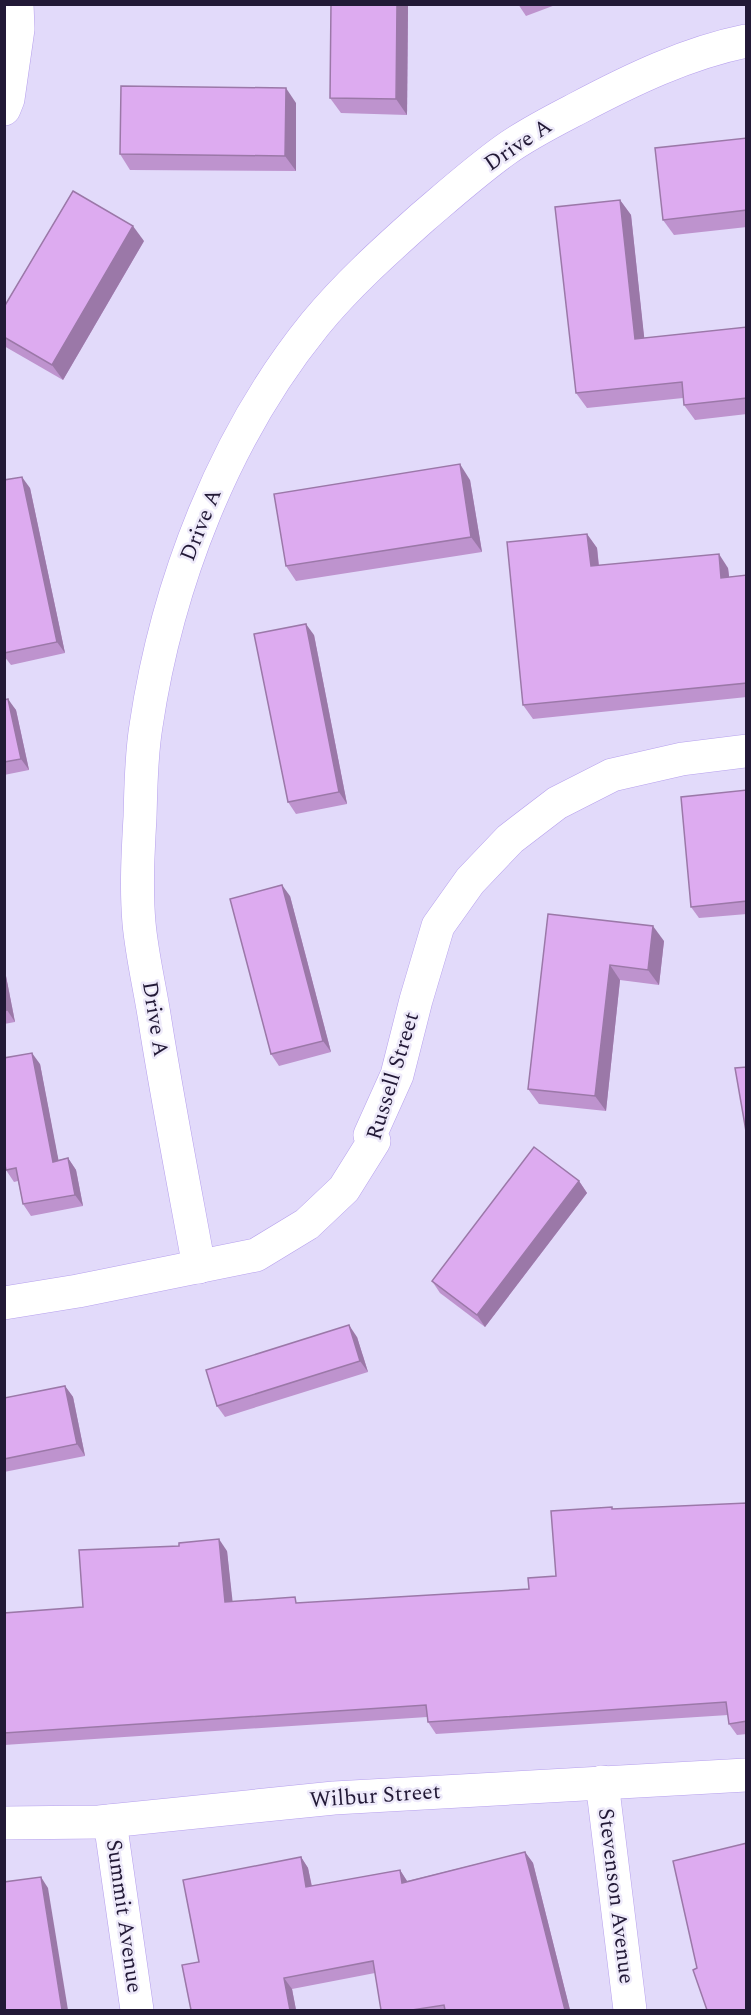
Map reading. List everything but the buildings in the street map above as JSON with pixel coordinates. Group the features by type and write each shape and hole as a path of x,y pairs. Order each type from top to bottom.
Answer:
{"street":[{"path":"4,109 8,99 18,29 17,4"},
{"name":"Drive A","path":"199,1268 164,1078 139,923 137,868 141,770 146,726 160,657 183,569 208,504 247,427 276,379 315,325 348,286 458,187 507,148 610,91 672,63 730,44 747,41"},
{"name":"Russell Street","path":"4,1303 199,1268 256,1255 307,1224 344,1190 374,1141 370,1135 397,1075 438,926 470,881 510,839 557,803 612,775 682,759 747,751"},
{"name":"Wilbur Street","path":"4,1823 110,1821 334,1798 747,1775"},
{"name":"Stevenson Avenue","path":"602,1782 630,2010"},
{"name":"Summit Avenue","path":"110,1821 137,2010"}]}
